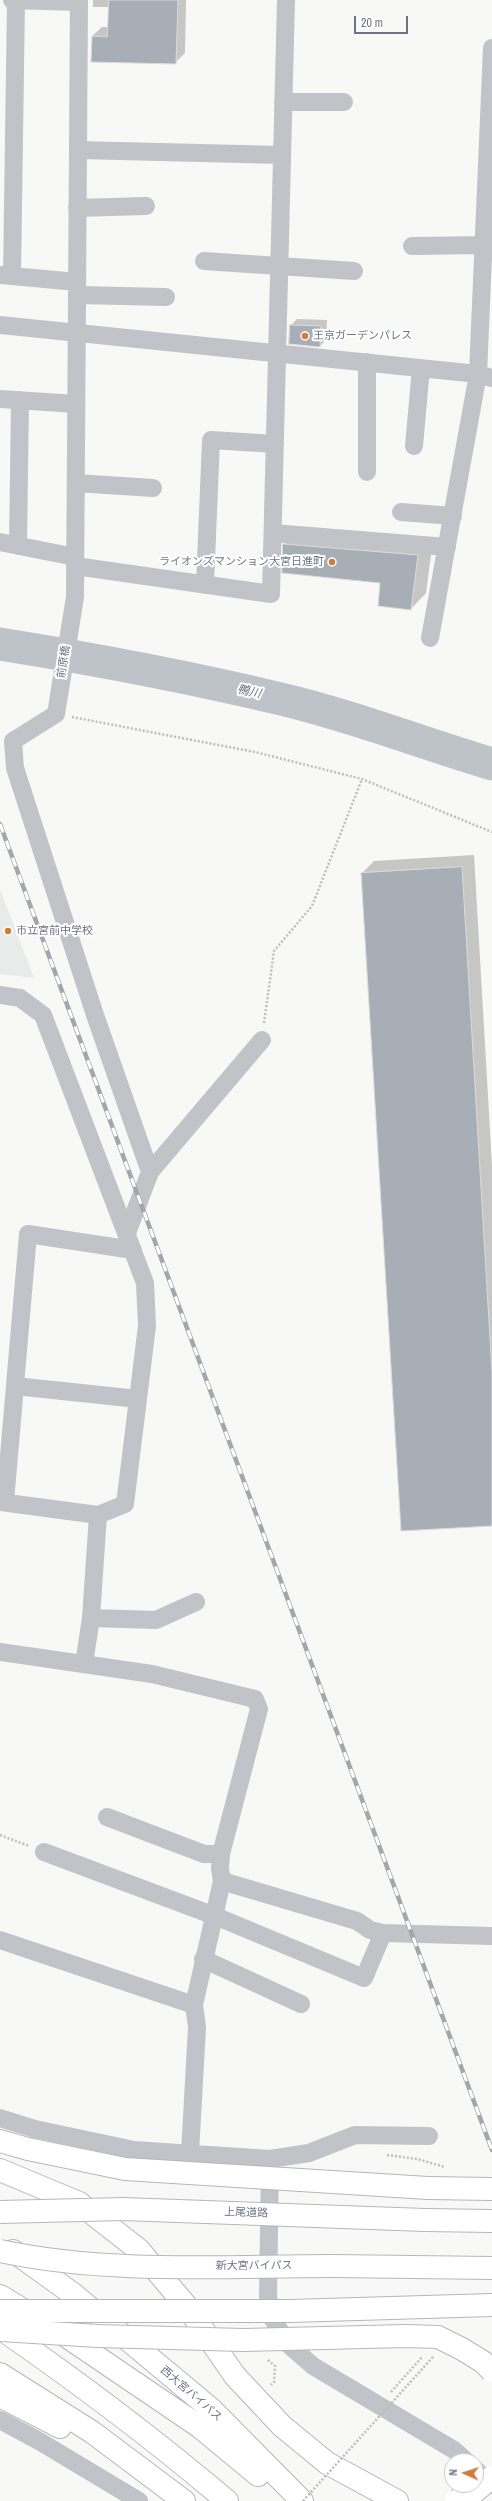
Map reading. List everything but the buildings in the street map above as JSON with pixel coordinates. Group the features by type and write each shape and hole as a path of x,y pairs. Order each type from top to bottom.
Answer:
{"highway":[{"path":"0,2141 28,2149 125,2170 428,2188 492,2189"},
{"path":"0,2170 79,2203 139,2250 188,2308 236,2376 282,2426 327,2463 376,2491 397,2501"},
{"path":"0,2200 85,2200 122,2209"},
{"name":"上尾道路","path":"0,2212 122,2209 492,2221"},
{"name":"西大宮バイパス","path":"0,2242 73,2294 210,2409 302,2501"},
{"name":"新大宮バイパス","path":"0,2251 26,2256 120,2266 492,2268"},
{"path":"0,2296 66,2336 200,2427 290,2501"},
{"path":"0,2311 291,2311 492,2305"},
{"path":"0,2329 98,2336 243,2340 406,2336 438,2337 483,2362 492,2371"},
{"path":"0,2329 63,2372 166,2449 227,2501"},
{"path":"0,2374 92,2432 176,2495"},
{"path":"0,2396 72,2433 176,2495"},
{"path":"456,2501 473,2493 492,2477"}],"street":[{"path":"12,0 79,1"},
{"path":"16,0 6,275 77,289 166,297"},
{"path":"0,542 75,562 205,585 271,594 286,0"},
{"name":"前原橋","path":"57,710 75,597 79,1"},
{"path":"430,638 452,516 485,376 484,245 492,48"},
{"path":"283,102 344,102"},
{"path":"78,150 282,155"},
{"path":"77,208 146,206"},
{"path":"412,246 484,245"},
{"path":"204,261 354,271"},
{"path":"0,325 367,362 485,376"},
{"path":"367,362 367,472"},
{"path":"414,446 420,368"},
{"path":"0,399 76,404"},
{"path":"18,546 20,400"},
{"path":"205,585 211,440 275,444"},
{"path":"76,483 153,488"},
{"path":"401,512 452,516"},
{"path":"273,532 447,547"},
{"path":"57,710 13,741 16,768 95,1015 150,1172"},
{"path":"0,995 20,998 43,1015 133,1250 144,1283 147,1326 124,1504 98,1515 2,1502 15,1386 28,1234 133,1250"},
{"path":"127,1233 150,1172 262,1040"},
{"path":"15,1386 138,1399"},
{"path":"84,1664 90,1618 98,1515"},
{"path":"90,1618 156,1620 196,1602"},
{"path":"0,1652 152,1674 255,1698 259,1708 221,1854 220,1869 222,1881 215,1916 203,1959 194,2005 197,2027 190,2153"},
{"path":"107,1817 204,1854 221,1854"},
{"path":"44,1852 215,1916 364,1978 383,1933"},
{"path":"222,1881 357,1921 370,1930 383,1933 492,1936"},
{"path":"0,1940 194,2005"},
{"path":"203,1959 301,2004"},
{"path":"0,2118 34,2129 134,2150 270,2159 309,2153 355,2136 429,2136"},
{"path":"270,2159 268,2297 272,2318 289,2345 313,2366 457,2453"},
{"path":"0,2420 39,2441 139,2501"},
{"path":"484,2478 492,2485"}],"path":[{"path":"57,710 255,752 362,779 492,832"},
{"path":"262,1040 274,951 312,906 362,779"},
{"path":"0,1835 44,1852"},
{"path":"382,2154 417,2158 449,2169"},
{"path":"302,2501 436,2353"},
{"path":"390,2392 424,2354"}],"shaded area":[{"name":"市立宮前中学校","path":"0,889 34,978 0,974"}],"waterway":[{"name":"鴨川","path":"0,644 141,669 281,699 361,722 492,764"}],"railway":[{"path":"0,824 492,2150"}],"place":[{"name":"王京ガーデンパレス","path":"305,336"},
{"name":"ライオンズマンション大宮日進町","path":"332,562"},
{"name":"市立宮前中学校","path":"8,931"}]}
